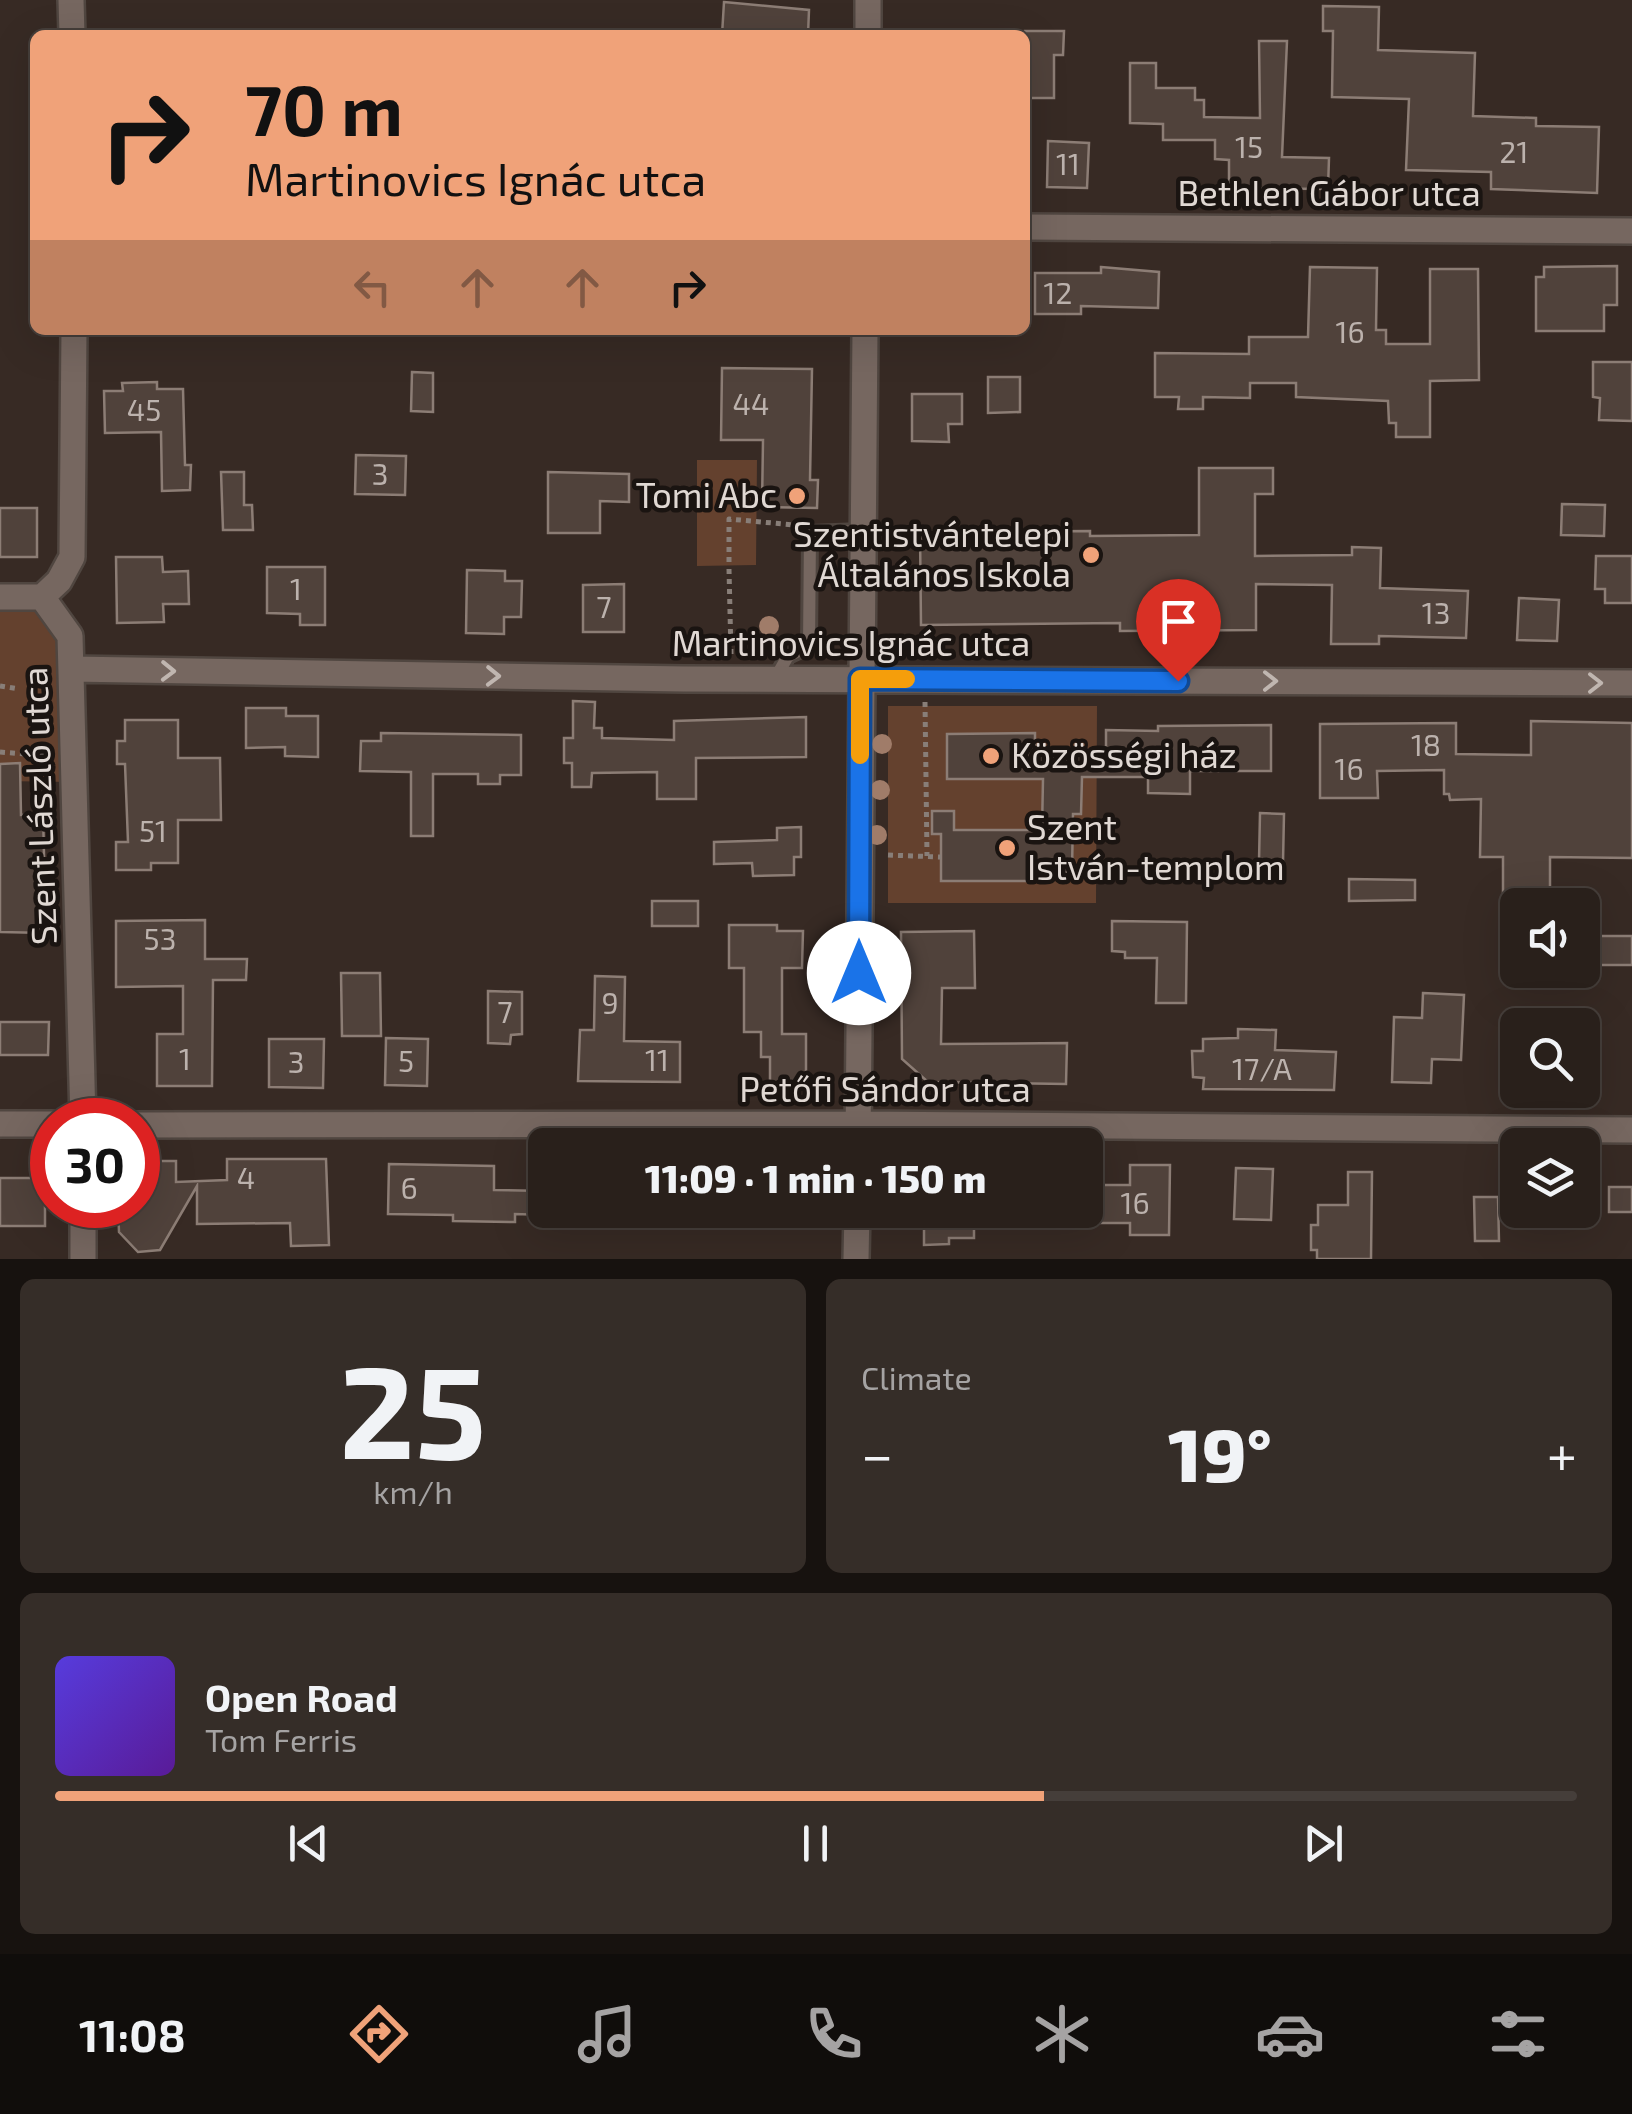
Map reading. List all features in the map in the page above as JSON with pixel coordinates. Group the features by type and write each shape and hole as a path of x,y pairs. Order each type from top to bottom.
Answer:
{"street":[{"path":"71,0 72,30"},
{"path":"868,0 868,30"},
{"name":"Bethlen Gábor utca","path":"1030,227 1632,231"},
{"path":"0,597 42,597 59,581 72,557 74,335"},
{"path":"858,1128 860,532 865,335"},
{"name":"Szent László utca","path":"42,597 70,636 82,1098"},
{"name":"Martinovics Ignác utca","path":"71,669 684,679 782,666 860,679 1632,683"},
{"path":"0,1124 30,1124"},
{"name":"Petőfi Sándor utca","path":"160,1125 528,1130"},
{"name":"Petőfi Sándor utca","path":"1103,1133 1632,1130"},
{"path":"82,1259 83,1228"},
{"path":"856,1259 857,1228"}],"lane":[{"path":"782,666 809,646 810,533 860,532"}],"path":[{"path":"782,666 729,654 729,519 789,523 810,533"},
{"path":"924,680 928,856"},
{"path":"0,686 19,689"},
{"path":"0,752 73,756"},
{"path":"860,855 941,856"}],"shaded area":[{"path":"697,460 757,460 756,565 697,566"},
{"path":"0,597 42,597 70,636 74,782 0,781"},
{"path":"888,706 1097,706 1096,903 888,903"}],"building":[{"path":"724,2 809,10 808,30 722,30"},
{"path":"1323,6 1379,7 1378,50 1475,53 1473,116 1536,118 1536,126 1599,127 1597,193 1491,189 1491,172 1406,170 1409,99 1332,97 1333,31 1323,31"},
{"path":"1030,31 1064,31 1063,55 1054,55 1054,98 1030,98"},
{"path":"1259,41 1287,41 1282,157 1329,158 1328,189 1229,188 1229,160 1215,159 1215,140 1163,140 1163,124 1130,123 1130,63 1156,63 1156,88 1195,88 1195,100 1204,100 1204,117 1260,118"},
{"path":"1048,141 1089,143 1087,188 1047,187"},
{"path":"1617,266 1617,305 1604,305 1604,331 1536,331 1536,277 1544,277 1544,267"},
{"path":"1101,267 1159,272 1158,308 1081,306 1081,314 1035,314 1035,273 1101,273"},
{"path":"1310,267 1377,268 1376,330 1386,330 1386,344 1430,344 1430,269 1478,269 1479,380 1430,381 1430,437 1396,437 1396,423 1389,423 1388,401 1296,397 1296,383 1250,383 1250,398 1203,397 1203,409 1178,409 1179,397 1155,397 1155,353 1249,354 1249,337 1308,337"},
{"path":"1593,362 1632,362 1632,421 1599,420 1600,398 1593,397"},
{"path":"722,368 812,369 810,480 818,480 817,508 762,507 763,440 721,440"},
{"path":"412,372 433,373 433,412 411,411"},
{"path":"988,377 1020,377 1020,412 988,413"},
{"path":"157,382 157,389 183,389 185,465 191,465 190,490 162,491 161,432 105,433 104,391 123,391 122,383"},
{"path":"912,394 962,394 962,424 948,424 949,442 912,441"},
{"path":"356,455 406,456 405,495 355,494"},
{"name":"Szentistvántelepi Általános Iskola","path":"1199,468 1273,468 1273,494 1255,494 1255,556 1352,555 1352,547 1381,548 1380,588 1468,591 1466,638 1379,636 1379,644 1331,644 1332,585 1256,584 1256,630 1120,631 1120,623 921,625 920,532 1199,535"},
{"path":"221,472 244,472 244,505 252,505 253,530 223,530"},
{"path":"548,472 629,474 629,502 600,501 600,533 548,533"},
{"path":"1562,504 1605,505 1604,536 1561,535"},
{"path":"0,508 37,508 37,557 0,557"},
{"path":"1596,556 1632,556 1632,603 1605,603 1605,589 1595,589"},
{"path":"116,557 162,557 163,572 188,571 189,604 163,604 164,622 117,623"},
{"path":"267,567 325,567 325,625 300,625 300,614 267,613"},
{"path":"467,570 505,571 505,581 522,581 521,617 504,617 504,634 466,633"},
{"path":"624,584 624,632 583,632 583,585"},
{"path":"1519,598 1559,600 1557,641 1517,640"},
{"path":"573,701 595,702 594,728 602,728 602,738 674,740 674,721 806,717 806,757 696,758 696,799 657,799 657,772 592,773 591,787 572,787 572,763 564,763 564,738 573,738"},
{"path":"246,708 286,708 286,716 318,716 318,757 285,756 285,747 246,748"},
{"path":"125,720 178,720 178,758 220,758 221,820 178,820 178,863 151,863 151,870 116,870 116,842 128,842 125,764 117,764 117,741 125,741"},
{"path":"1531,721 1632,723 1632,858 1550,857 1550,888 1503,888 1503,857 1480,857 1481,799 1450,800 1449,794 1444,794 1444,770 1377,771 1378,798 1320,798 1320,724 1456,723 1456,754 1531,755"},
{"path":"1271,725 1271,771 1190,771 1190,794 1148,793 1148,777 1082,777 1081,814 1073,814 1072,872 1051,872 1052,881 941,881 941,834 932,834 932,811 954,811 954,830 1042,830 1043,779 947,779 947,734 1035,733 1035,749 1106,750 1106,730"},
{"path":"381,733 521,735 521,775 500,775 500,784 478,784 478,774 433,774 433,836 411,836 411,772 360,771 361,741 381,741"},
{"path":"20,763 21,815 43,814 46,933 0,932 0,764"},
{"path":"1260,813 1284,814 1283,863 1259,862"},
{"path":"801,827 801,857 794,857 794,875 753,876 752,863 714,864 714,842 777,840 777,828"},
{"path":"1349,879 1415,880 1415,900 1349,901"},
{"path":"652,901 698,901 698,926 652,926"},
{"path":"205,920 205,959 247,959 246,980 213,980 212,1086 157,1086 157,1034 183,1034 183,986 116,987 116,921"},
{"path":"1112,921 1187,922 1186,1003 1156,1003 1157,958 1125,958 1125,952 1112,951"},
{"path":"729,925 777,925 777,931 803,931 802,968 782,968 782,1034 806,1034 806,1084 770,1084 770,1057 761,1057 761,1032 744,1032 744,968 729,968"},
{"path":"974,931 975,988 942,988 941,1044 1067,1043 1066,1084 928,1082 902,1059 901,932"},
{"path":"1600,936 1632,936 1632,965 1600,965"},
{"path":"341,973 380,973 381,1036 342,1036"},
{"path":"595,976 625,977 624,1041 680,1042 680,1082 578,1081 580,1030 594,1030"},
{"path":"488,991 522,992 522,1034 511,1035 510,1044 488,1043"},
{"path":"1423,993 1464,995 1461,1060 1432,1059 1431,1083 1392,1082 1394,1017 1422,1018"},
{"path":"0,1022 49,1022 48,1055 0,1055"},
{"path":"1238,1029 1276,1030 1275,1050 1336,1052 1334,1090 1203,1089 1204,1078 1193,1077 1192,1051 1203,1051 1203,1039 1238,1038"},
{"path":"386,1038 428,1039 427,1086 385,1085"},
{"path":"269,1039 324,1039 323,1088 269,1087"},
{"path":"227,1159 326,1159 329,1245 291,1246 290,1223 197,1224 197,1186 160,1250 138,1252 119,1232 119,1228 160,1228 160,1161 176,1161 176,1182 227,1180"},
{"path":"389,1164 494,1166 494,1190 528,1191 528,1214 515,1214 515,1222 453,1221 453,1215 388,1214"},
{"path":"1130,1165 1170,1165 1169,1235 1130,1235 1130,1223 1103,1223 1103,1185 1130,1185"},
{"path":"1236,1168 1273,1169 1271,1220 1234,1219"},
{"path":"1348,1172 1372,1172 1371,1259 1317,1259 1317,1250 1311,1250 1311,1225 1318,1225 1318,1205 1348,1205"},
{"path":"0,1178 30,1178 30,1226 0,1226"},
{"path":"1609,1187 1632,1187 1632,1212 1609,1212"},
{"path":"1474,1197 1498,1197 1499,1241 1475,1241"},
{"path":"924,1228 974,1228 974,1238 949,1238 949,1244 924,1245"}],"slow traffic":[{"path":"860,755 860,679 906,679"}],"place":[{"name":"Tomi Abc","path":"797,496"},
{"name":"Szentistvántelepi Általános Iskola","path":"1091,555"},
{"name":"Közösségi ház","path":"991,756"},
{"name":"Szent István-templom","path":"1007,848"}],"route":[{"path":"859,973 860,679 1178,681"}]}
